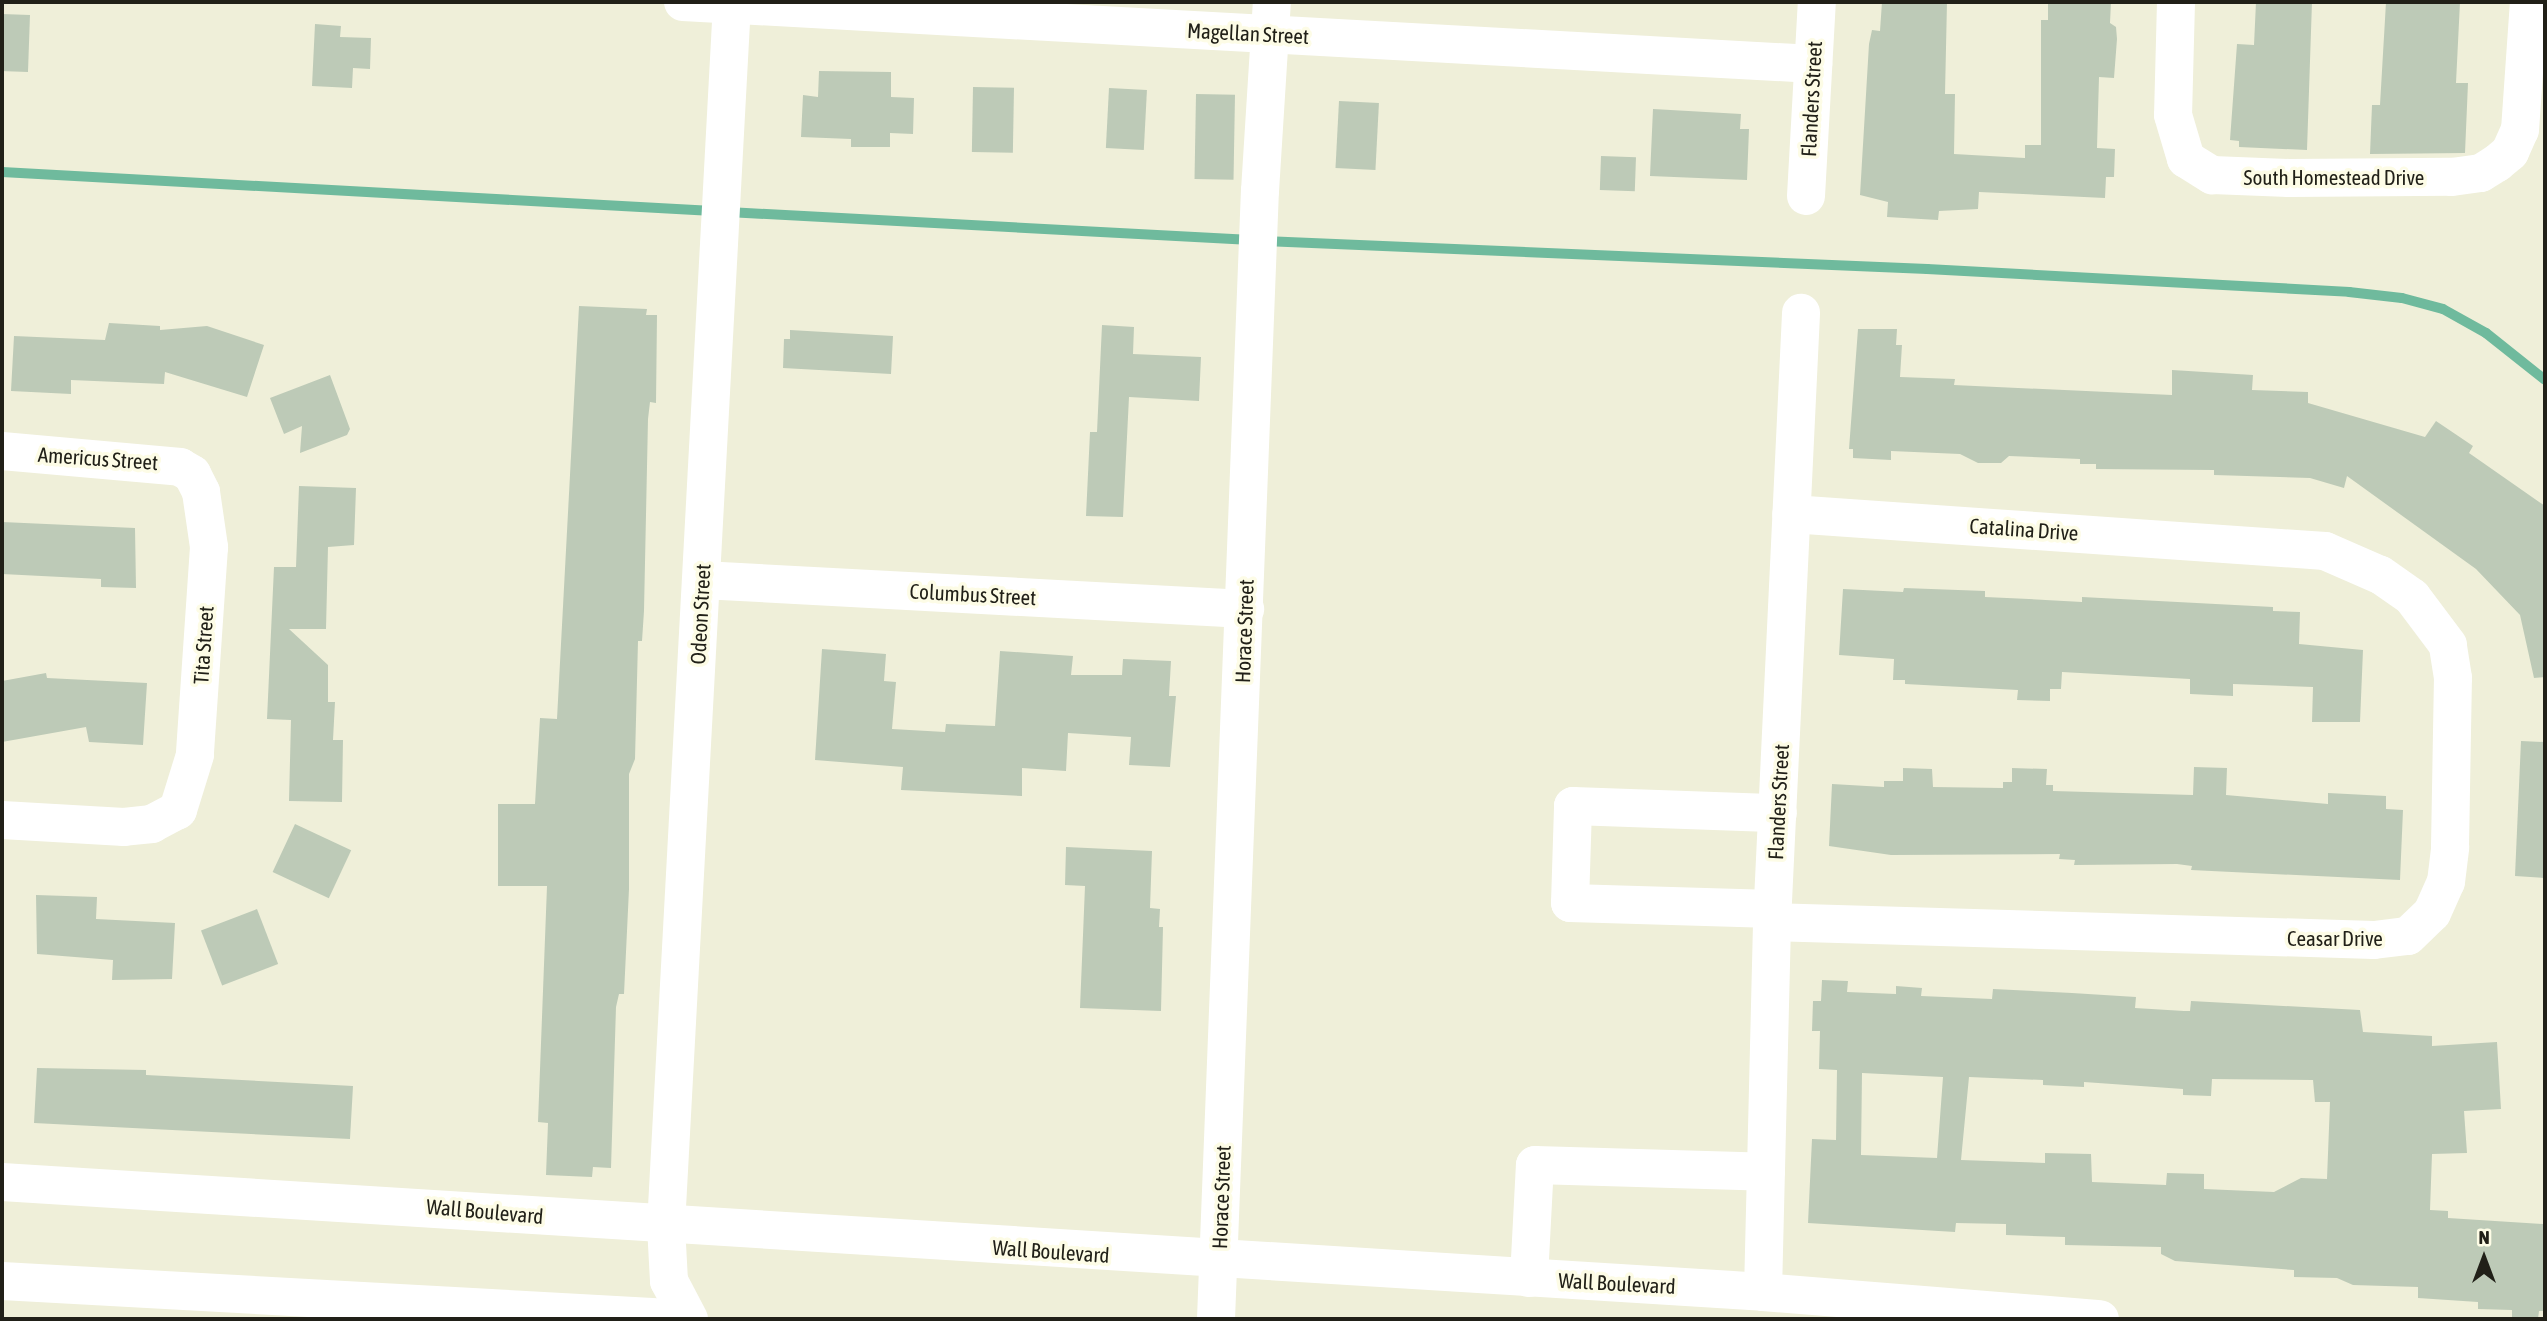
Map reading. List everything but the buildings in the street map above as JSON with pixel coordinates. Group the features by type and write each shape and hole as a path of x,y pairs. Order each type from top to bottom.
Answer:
{"street":[{"name":"Magellan Street","path":"683,2 1271,18 1813,64"},
{"name":"Flanders Street","path":"1806,197 1817,2"},
{"name":"South Homestead Drive","path":"2176,2 2171,77 2180,148 2186,159 2213,175 2452,177 2481,173 2510,152 2520,130 2529,2"},
{"name":"Odeon Street","path":"688,1319 668,1281 666,1226 732,3"},
{"name":"Horace Street","path":"1216,1319 1260,191 1271,18"},
{"name":"Flanders Street","path":"1763,1292 1773,915 1801,313"},
{"name":"Americus Street","path":"2,451 163,462 191,474"},
{"name":"Tita Street","path":"2,820 124,827 152,824 174,815 185,799 195,755 209,547 207,513 191,474"},
{"name":"Catalina Drive","path":"1791,514 2258,544"},
{"name":"Ceasar Drive","path":"1778,813 1573,806 1570,903 1773,915 2374,940 2408,936 2432,913 2446,882 2453,678 2448,645 2412,597 2380,575 2325,551 2258,544"},
{"name":"Columbus Street","path":"702,580 1245,609"},
{"path":"1530,1278 1535,1164 1766,1172"},
{"name":"Wall Boulevard","path":"2,1182 360,1201 666,1226 1763,1292 2100,1319"},
{"path":"2,1281 358,1311 688,1319"}],"waterway":[{"path":"2,172 713,211"},
{"path":"728,212 1251,240"},
{"path":"1266,241 1927,269 2349,292 2402,298 2443,309 2486,333 2545,380"}]}
